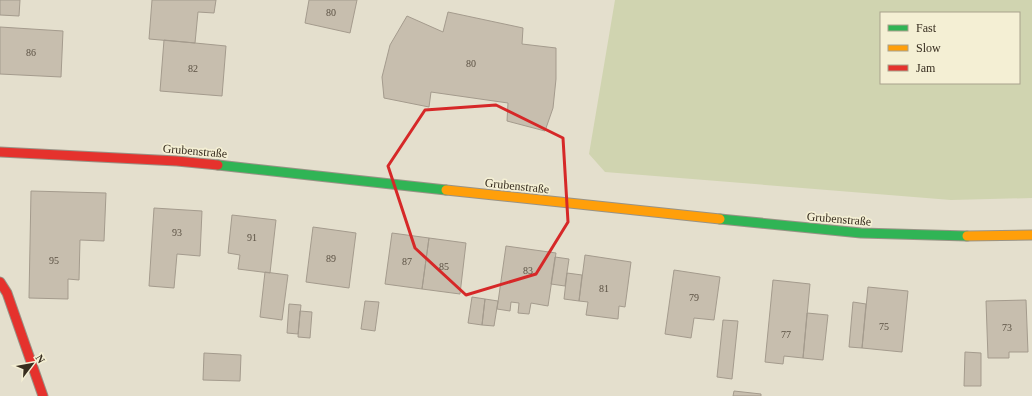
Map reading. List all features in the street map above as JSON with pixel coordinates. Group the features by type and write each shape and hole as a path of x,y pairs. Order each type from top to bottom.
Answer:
{"street":[{"name":"Grubenstraße","path":"0,152 177,161 607,208 860,233 984,237 1032,235"},
{"path":"0,282 7,293 43,396"}],"highlighted area":[{"path":"496,105 563,138 568,222 536,274 466,295 415,248 388,166 425,110"}],"green space":[{"path":"615,0 1032,0 1032,198 951,200 605,172 589,154"}],"building":[{"path":"0,0 20,0 19,16 0,15"},
{"path":"152,0 216,0 214,13 198,12 195,43 149,39"},
{"path":"309,0 357,0 350,33 305,23"},
{"path":"448,12 523,28 522,44 556,48 556,79 553,108 545,131 507,121 508,103 431,92 429,107 384,98 382,77 390,45 407,16 443,32"},
{"path":"0,27 63,31 61,77 0,74"},
{"path":"164,40 226,46 222,96 160,91"},
{"path":"31,191 106,193 104,241 80,240 79,280 68,279 68,299 29,298"},
{"path":"154,208 202,211 200,256 177,254 174,288 149,286"},
{"path":"232,215 276,220 270,273 238,269 240,255 228,253"},
{"path":"313,227 356,233 349,288 306,282"},
{"path":"392,233 429,238 422,289 385,284"},
{"path":"429,238 466,243 460,294 422,289"},
{"path":"506,246 556,253 548,306 531,303 529,314 518,313 519,303 511,302 510,311 497,309"},
{"path":"585,255 631,262 625,307 619,306 618,319 586,315 588,302 579,301"},
{"path":"555,257 569,259 565,286 551,284"},
{"path":"674,270 720,277 714,320 694,318 691,338 665,334"},
{"path":"265,272 288,275 282,320 260,317"},
{"path":"567,273 582,275 579,301 564,299"},
{"path":"773,280 810,284 803,358 784,356 783,364 765,362"},
{"path":"868,287 908,291 902,352 862,348"},
{"path":"472,297 485,299 482,325 468,323"},
{"path":"485,299 498,301 494,326 482,325"},
{"path":"1026,300 1028,352 1009,352 1009,358 988,358 986,301"},
{"path":"365,301 379,302 375,331 361,329"},
{"path":"853,302 866,304 862,348 849,347"},
{"path":"289,304 301,305 298,334 287,333"},
{"path":"300,311 312,312 310,338 298,337"},
{"path":"807,313 828,315 823,360 803,358"},
{"path":"723,320 738,321 732,379 717,377"},
{"path":"965,352 981,353 981,386 964,386"},
{"path":"204,353 241,355 240,381 203,380"},
{"path":"734,391 761,394 761,396 733,396"}],"traffic: fast":[{"path":"218,165 446,190"},
{"path":"720,219 861,233 967,236"}],"traffic: slow":[{"path":"446,190 720,219"},
{"path":"967,236 1032,235"}],"traffic: jam":[{"path":"0,152 177,161 218,165"},
{"path":"0,282 7,293 43,396"}]}
